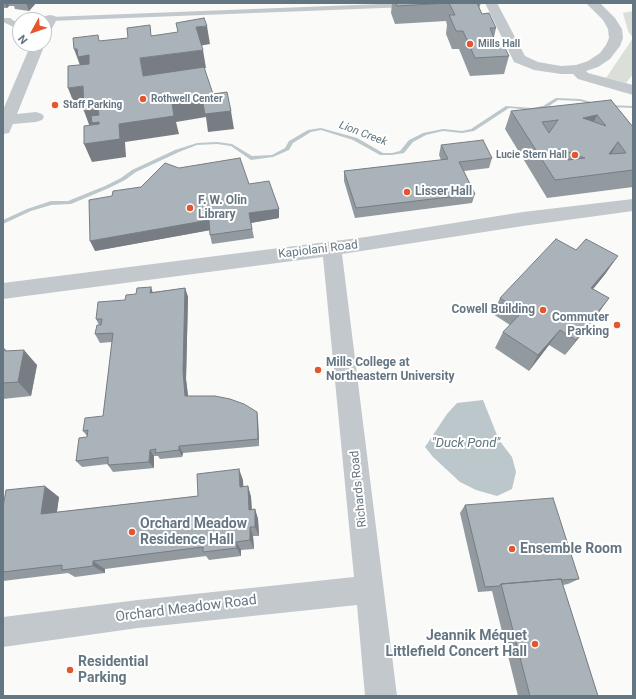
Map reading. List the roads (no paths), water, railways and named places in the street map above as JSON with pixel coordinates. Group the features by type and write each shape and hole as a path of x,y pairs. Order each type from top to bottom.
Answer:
{"street":[{"path":"492,3 519,59 534,66 546,69 561,70 577,69 593,64 605,56 613,46 616,38 615,29 608,18 592,3"},
{"path":"5,125 35,52"},
{"path":"577,69 583,76 633,90"},
{"path":"5,125 36,117"},
{"name":"Kapiolani Road","path":"3,291 393,240 530,218 633,205"},
{"name":"Richards Road","path":"331,248 381,696"},
{"name":"Orchard Meadow Road","path":"3,632 138,614 370,589"}],"lane":[{"path":"52,19 417,5"}],"water":[{"name":"\"Duck Pond\"","path":"483,400 499,440 512,457 516,472 512,489 497,496 476,490 460,482 433,457 425,447 447,414 457,403"}],"waterway":[{"name":"Lion Creek","path":"3,222 29,210 51,203 69,203 107,187 123,179 134,171 177,151 197,144 217,143 232,145 251,158 273,156 287,149 291,142 310,131 321,129 355,139 382,154 392,154 402,152 411,141 425,134 443,130 462,132 472,130 508,107 532,109 544,107 557,99 580,100 596,104"},
{"name":"Lion Creek","path":"609,106 633,107"}],"place":[{"name":"Mills Hall","path":"470,44"},
{"name":"Rothwell Center","path":"143,99"},
{"name":"Staff Parking","path":"55,105"},
{"name":"Lucie Stern Hall","path":"575,155"},
{"name":"Lisser Hall","path":"407,192"},
{"name":"F. W. Olin Library","path":"190,208"},
{"name":"Cowell Building","path":"543,310"},
{"name":"Commuter Parking","path":"617,325"},
{"name":"Mills College at Northeastern University","path":"318,370"},
{"name":"Orchard Meadow Residence Hall","path":"132,532"},
{"name":"Ensemble Room","path":"512,549"},
{"name":"Jeannik Méquet Littlefield Concert Hall","path":"535,644"},
{"name":"Residential Parking","path":"70,670"}]}
